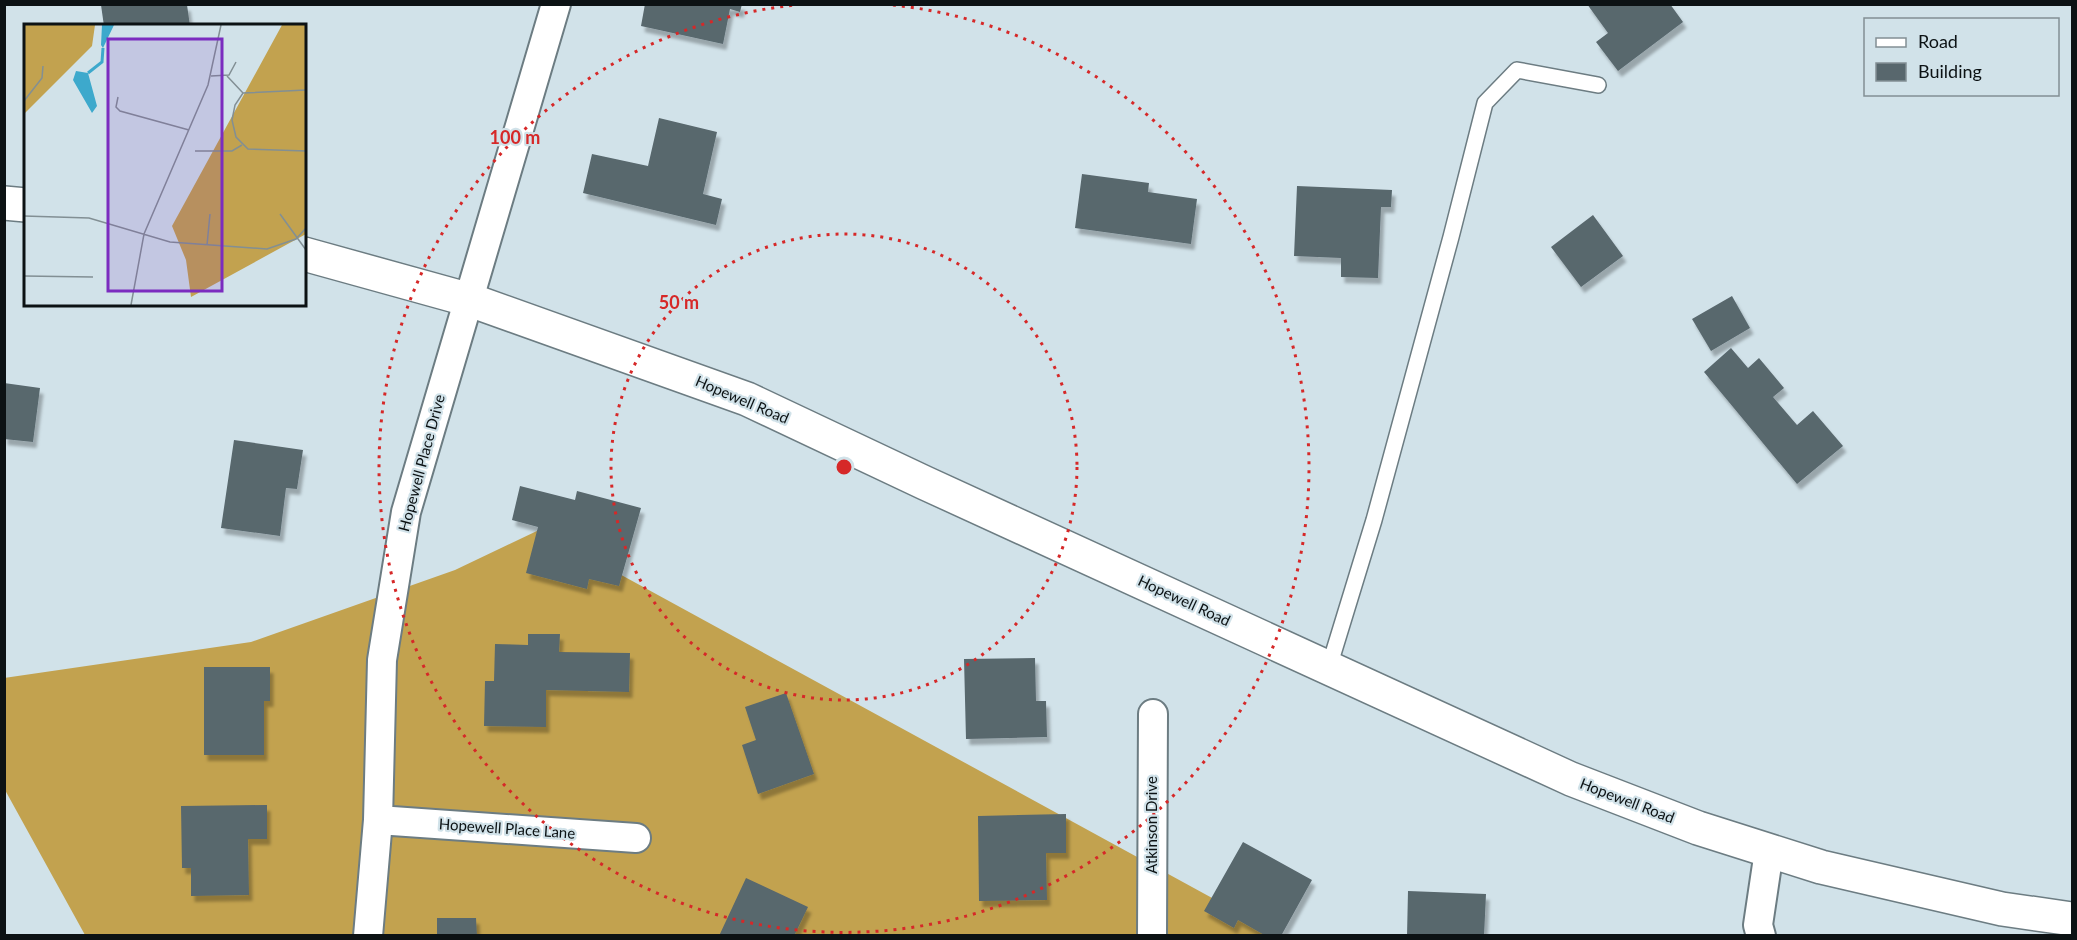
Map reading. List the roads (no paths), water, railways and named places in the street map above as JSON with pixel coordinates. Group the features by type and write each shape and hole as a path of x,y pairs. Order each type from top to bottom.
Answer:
{"street":[{"name":"Hopewell Place Drive","path":"368,936 378,820 382,660 406,512 556,4"},
{"path":"4,203 24,205"},
{"name":"Hopewell Road","path":"306,255 470,300 747,399 1571,779 1698,828 1821,867 1991,907 2073,919"},
{"name":"Atkinson Drive","path":"1152,936 1153,714"},
{"name":"Hopewell Place Lane","path":"378,820 636,838"},
{"path":"1761,936 1758,925 1769,851"}],"lane":[{"path":"1329,667 1380,497 1485,103 1517,70 1598,85"}]}
